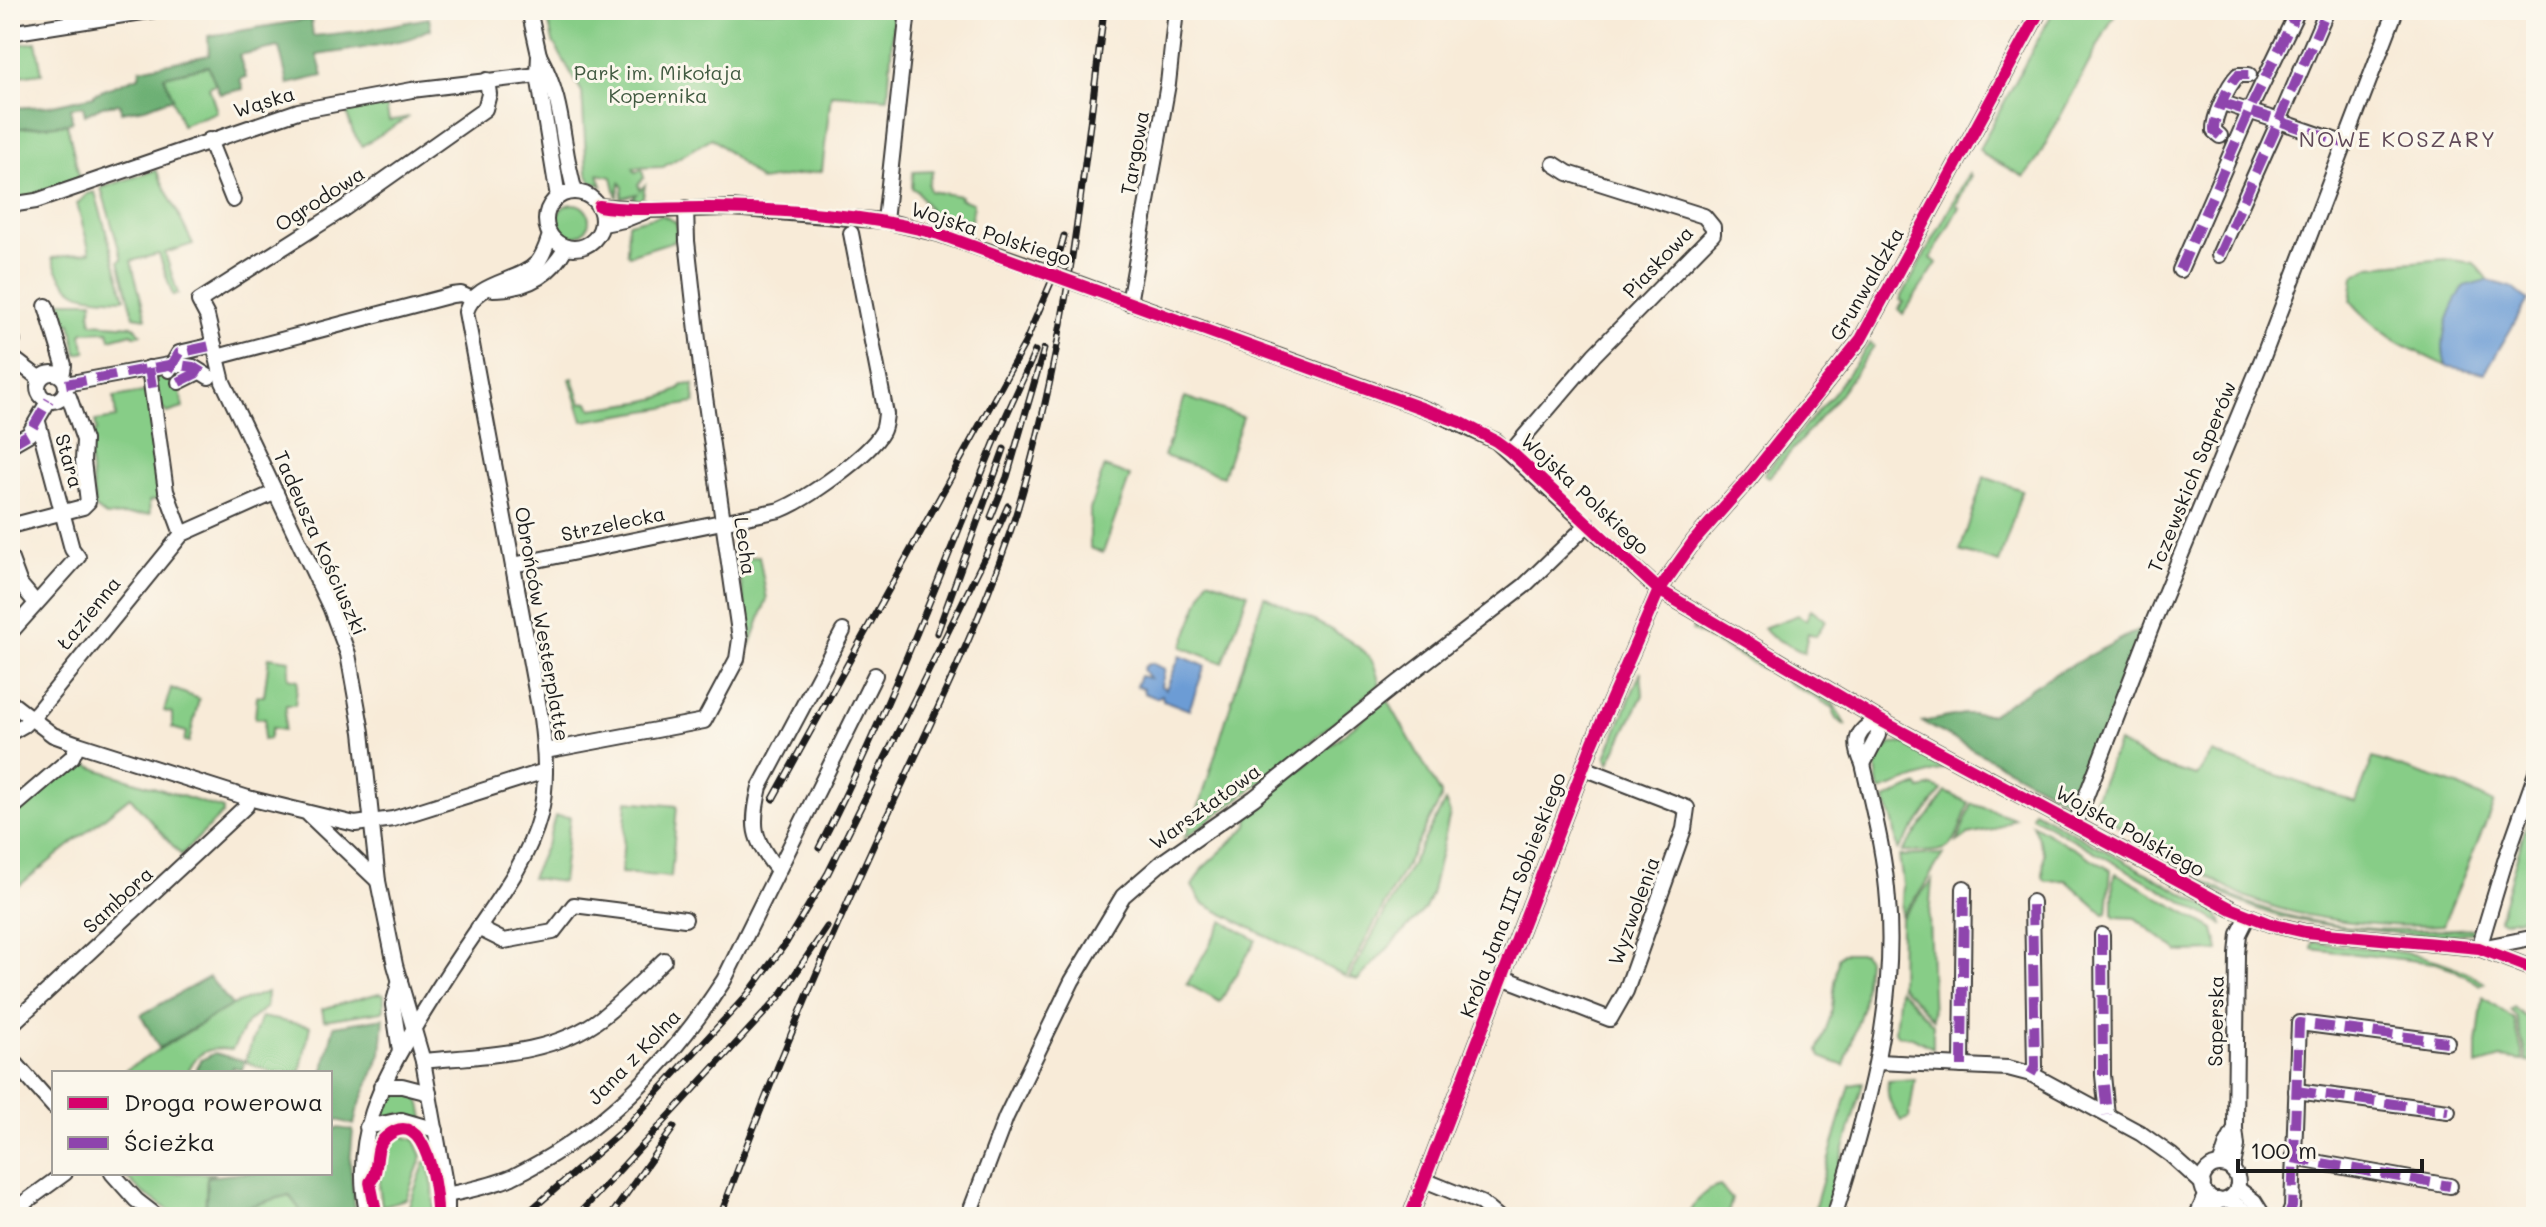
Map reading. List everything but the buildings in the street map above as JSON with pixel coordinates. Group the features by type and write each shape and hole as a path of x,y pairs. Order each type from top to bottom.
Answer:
{"street":[{"path":"10,33 155,10"},
{"path":"529,10 539,55 538,75 558,197"},
{"name":"Wojska Polskiego","path":"885,221 908,10"},
{"name":"Targowa","path":"1129,303 1168,84 1176,10"},
{"name":"Grunwaldzka","path":"1659,590 1694,541 1748,480 1861,339 2040,10"},
{"path":"2180,270 2298,10"},
{"path":"2219,255 2327,10"},
{"name":"Tczewskich Saperów","path":"2075,825 2154,620 2263,357 2396,10"},
{"path":"539,55 559,101 575,192"},
{"name":"Wąska","path":"10,205 36,201 298,111 487,80 538,75"},
{"path":"2220,136 2214,131 2213,121 2230,83 2238,75 2249,75"},
{"name":"Ogrodowa","path":"211,348 207,316 199,301 342,210 485,109 489,94 487,80"},
{"path":"2223,103 2343,143"},
{"path":"209,140 233,200"},
{"name":"Piaskowa","path":"1511,452 1594,355 1713,234 1713,227 1704,216 1568,173 1554,164"},
{"path":"174,364 179,353 452,295 461,294 469,306 488,289 536,265 550,235 546,218 548,210 558,197 575,192 589,196 599,206 603,224 588,245 566,247 550,235"},
{"name":"Wojska Polskiego","path":"599,206 650,210 731,208 885,221 939,234 1446,417 1488,436 1511,452 1659,590 1878,719 2248,916 2312,933 2479,948 2536,970"},
{"name":"Lecha","path":"545,751 704,721 737,659 740,639 721,522 694,305 686,208"},
{"name":"Wojska Polskiego","path":"603,224 650,210"},
{"name":"Strzelecka","path":"513,565 780,510 802,499 872,445 883,431 886,414 851,233"},
{"path":"488,289 528,285 545,274 566,247"},
{"path":"40,379 39,391 49,400 58,400 64,384 64,365 46,306"},
{"name":"Obrońców Westerplatte","path":"368,1217 362,1181 367,1127 381,1086 400,1051 527,854 544,797 545,751 469,306"},
{"path":"10,328 13,341 10,346"},
{"name":"Tadeusza Kościuszki","path":"211,348 210,377 276,492 331,609 348,654 356,692 378,881 414,1029"},
{"path":"10,356 40,379"},
{"path":"64,384 174,364 193,367 210,377"},
{"path":"152,366 166,491 182,534"},
{"path":"10,526 87,505 84,440 69,397 64,384 51,373 40,379"},
{"path":"179,382 210,377"},
{"path":"10,445 22,439 38,422 49,400"},
{"name":"Stara","path":"36,603 78,557 72,549 38,422"},
{"name":"Łazienna","path":"10,733 30,719 182,534 276,492"},
{"name":"Warsztatowa","path":"968,1217 1006,1117 1072,981 1123,896 1161,863 1254,798 1524,586 1588,524"},
{"path":"10,557 20,584 36,603 10,633"},
{"name":"Króla Jana III Sobieskiego","path":"1410,1217 1584,768 1659,590"},
{"path":"777,869 760,849 755,829 760,787 843,631"},
{"name":"Jana z Kolna","path":"447,1195 512,1177 596,1125 636,1090 695,1025 724,980 875,675"},
{"path":"10,702 53,735 78,744 248,798 355,824 393,819 545,771"},
{"path":"1834,1217 1877,1062 1890,968 1888,901 1880,842 1863,764 1857,751 1857,738 1866,726 1878,719"},
{"path":"10,810 72,757 78,744"},
{"name":"Wyzwolenia","path":"1502,977 1610,1019 1626,991 1684,829 1687,808 1584,768"},
{"path":"2479,948 2536,773"},
{"name":"Sambora","path":"10,1026 196,854 246,806 248,798"},
{"path":"309,815 378,881"},
{"path":"1962,1066 1964,888"},
{"path":"2031,1074 2035,1067 2032,902"},
{"path":"478,928 504,941 553,932 574,905 685,919"},
{"name":"Saperska","path":"2218,1193 2220,1168 2235,1129 2237,954 2239,934 2248,916"},
{"path":"2102,935 2103,1075 2107,1115"},
{"name":"Wojska Polskiego","path":"2479,948 2536,937"},
{"path":"423,1061 525,1050 578,1031 600,1019 664,960"},
{"path":"400,979 393,1005 400,1051"},
{"path":"2288,1217 2292,1207 2299,1023 2447,1042"},
{"path":"414,1029 436,1130 447,1195 447,1217"},
{"path":"10,1057 52,1105"},
{"path":"1877,1062 2008,1068 2031,1074 2140,1133 2218,1193 2254,1201 2263,1217"},
{"path":"381,1086 402,1086 429,1093"},
{"path":"2296,1091 2448,1111"},
{"path":"367,1127 401,1120 436,1130"},
{"path":"2171,1155 2220,1168 2237,1177 2196,1217"},
{"path":"2293,1158 2450,1186"},
{"path":"10,1213 62,1175"},
{"path":"114,1175 136,1200 158,1217"},
{"path":"1424,1180 1481,1203 1498,1217"},
{"path":"2208,1217 2218,1193"}],"green space":[{"name":"Park im. Mikołaja Kopernika","path":"595,10 894,10 888,98 831,94 822,171 761,181 712,138 663,167 633,168 635,172 642,170 644,178 638,184 640,190 645,185 643,197 637,204 628,204 636,194 621,198 623,187 620,183 617,198 612,177 598,174 602,186 591,181 587,173 582,92 553,42 548,20"},
{"path":"2054,10 2117,10 2036,162 2024,177 1984,155 1979,149"},
{"path":"429,18 431,29 411,38 317,55 323,76 288,84 279,47 239,55 246,77 240,79 243,89 220,94 208,66 164,76 173,98 145,108 121,112 120,104 102,106 85,115 83,106 71,108 72,122 67,124 10,129 10,108 48,106 94,96 139,76 140,69 209,55 208,36 311,19 313,36 361,31"},
{"path":"36,42 42,73 10,77 10,46"},
{"path":"209,66 217,83 209,87 217,112 182,125 163,76"},
{"path":"383,102 389,121 409,117 362,146 345,109"},
{"path":"67,124 80,180 34,196 10,200 10,129"},
{"path":"156,170 193,244 165,253 178,294 173,296 159,254 131,261 146,318 134,316 119,261 122,259 101,188"},
{"path":"933,171 928,185 930,191 961,196 960,199 973,203 971,225 932,214 912,188 913,172"},
{"path":"1969,173 1971,176 1956,205 1959,207 1931,258 1937,263 1903,314 1898,309 1904,302 1900,300"},
{"path":"95,192 123,299 88,296 71,289 52,258 90,252 77,204 87,194"},
{"path":"573,204 584,209 589,220 584,231 573,236 562,231 557,220 562,209"},
{"path":"662,215 676,222 678,231 674,241 629,255 628,223"},
{"path":"2445,259 2474,263 2489,281 2465,286 2455,305 2443,345 2446,366 2383,332 2351,301 2354,276 2371,266"},
{"path":"60,301 93,301 90,312 92,323 134,326 141,334 134,336 132,333 110,339 108,331 83,332 81,335 86,352 77,354 71,323 67,324"},
{"path":"1870,343 1874,346 1838,397 1769,477 1764,474 1833,394"},
{"path":"174,372 178,376 183,408 167,413 159,405 154,376"},
{"path":"573,378 581,403 589,402 592,409 654,399 683,385 693,384 695,403 583,421 570,379"},
{"path":"149,391 160,499 149,501 150,514 106,516 95,508 87,436 97,431 95,421 116,418 114,397"},
{"path":"1185,397 1243,417 1223,476 1164,456"},
{"path":"1104,467 1130,476 1103,553 1090,548 1090,509"},
{"path":"1984,477 2022,490 1999,563 1960,551"},
{"path":"759,556 767,599 751,644 737,560"},
{"path":"1208,579 1248,593 1223,663 1182,647"},
{"path":"1264,596 1322,625 1365,652 1372,661 1380,685 1258,784 1184,839 1201,801"},
{"path":"1811,609 1826,620 1816,636 1808,633 1804,653 1772,637 1763,628 1798,615 1806,620"},
{"path":"1695,623 1833,703 1846,726 1836,719 1834,708 1692,630"},
{"path":"2146,626 2077,798 2071,803 1922,722 1964,714 1992,714 2047,678"},
{"path":"269,657 290,660 288,678 298,680 295,705 286,705 284,730 272,728 269,739 263,740 265,719 255,718 257,696 264,696"},
{"path":"1641,671 1643,695 1609,763 1606,757"},
{"path":"171,688 199,699 189,742 184,741 186,732 172,728 172,713 164,711"},
{"path":"1387,699 1441,799 1346,977 1202,903 1192,886 1202,869 1248,826 1249,811"},
{"path":"1906,743 1922,751 1944,769 1880,791 1876,771 1881,754 1891,744"},
{"path":"2118,743 2158,765 2197,776 2212,753 2356,802 2373,758 2458,786 2494,803 2443,925 2344,921 2294,912 2249,898 2152,844 2154,839 2142,833 2139,837 2094,812 2092,806"},
{"path":"77,760 99,770 223,809 223,813 181,855 130,797 10,893 10,816"},
{"path":"1918,785 1920,789 1933,786 1942,790 1898,850 1885,799"},
{"path":"1946,792 1969,803 1954,840 1942,850 1902,852"},
{"path":"627,801 677,806 671,877 621,873"},
{"path":"1445,802 1450,813 1425,909 1358,980 1349,978"},
{"path":"1972,804 2015,818 1993,830 1968,835 1957,842"},
{"path":"2034,811 2215,911 2224,925 2032,816"},
{"path":"2529,815 2536,816 2536,916 2502,921 2499,919"},
{"path":"555,816 570,817 562,882 531,878 548,841"},
{"path":"2032,824 2111,870 2107,913 2104,914 2066,880 2046,881 2043,877 2044,853"},
{"path":"1943,854 1901,916 1903,885 1899,856"},
{"path":"2169,861 2251,904 2315,922 2397,930 2479,928 2465,933 2414,934 2350,928 2278,916 2203,884"},
{"path":"2116,873 2214,929 2219,951 2179,952 2135,918 2116,917 2113,914 2113,881"},
{"path":"1932,880 1929,917 1933,1019 1900,985 1901,919"},
{"path":"1223,921 1256,940 1220,1002 1187,984"},
{"path":"2313,942 2423,957 2465,971 2485,983 2481,985 2435,963 2312,949"},
{"path":"1843,953 1863,953 1867,959 1863,1006 1844,1066 1821,1057 1818,1051 1831,1015 1838,958"},
{"path":"209,977 232,1005 159,1048 141,1015"},
{"path":"1899,989 1933,1024 1933,1048 1912,1037 1898,1035 1895,1031"},
{"path":"267,992 266,1007 246,1024 232,1050 205,1052 199,1055 189,1071 124,1071 232,1005"},
{"path":"384,994 382,1011 324,1020 322,1009"},
{"path":"2483,997 2514,1019 2524,1061 2501,1058 2477,1065"},
{"path":"2514,1007 2536,1028 2536,1062 2527,1061 2516,1016 2510,1010"},
{"path":"261,1017 310,1026 300,1071 268,1071 245,1061"},
{"path":"384,1018 381,1054 354,1125 332,1119 332,1071 323,1071 334,1026"},
{"path":"215,1053 245,1061 242,1070 233,1067 231,1071 195,1071 201,1060"},
{"path":"1915,1079 1909,1118 1901,1121 1889,1098 1888,1081"},
{"path":"1863,1083 1824,1217 1812,1217 1850,1085"},
{"path":"395,1092 414,1094 421,1105 424,1119 399,1114 379,1121 388,1096"},
{"path":"332,1129 353,1130 350,1163 356,1217 305,1217 289,1195 229,1212 206,1208 207,1177 332,1175"},
{"path":"332,1134 347,1165 344,1217 179,1217 142,1192 124,1175 210,1175 207,1176 205,1209 229,1212 288,1195 298,1206 328,1175 332,1175"},
{"path":"399,1135 415,1140 422,1156 406,1199 382,1206 379,1185 384,1146"},
{"path":"425,1162 428,1162 433,1187 434,1217 386,1217 385,1214 408,1208"},
{"path":"1720,1186 1732,1199 1727,1217 1688,1217 1700,1197"}],"water":[{"path":"2487,280 2513,288 2528,300 2485,373 2446,366 2444,335 2454,305 2464,286"},
{"path":"1180,656 1205,666 1189,710 1163,700 1162,695 1156,698 1144,693 1136,686 1140,676 1149,678 1143,670 1151,663 1165,669 1161,686 1166,689"}],"railway":[{"path":"720,1217 813,982 968,640 1016,514 1048,391 1060,328 1080,201 1104,10"},
{"path":"773,799 1025,343 1052,280 1064,236"},
{"path":"991,517 1007,477 1044,349"},
{"path":"819,848 889,699 1035,351"},
{"path":"937,633 1004,449"},
{"path":"523,1217 623,1130 748,994 786,943 828,873 1008,506"},
{"path":"576,1217 781,995 827,927"},
{"path":"610,1217 674,1127"}],"marked path":[{"path":"2180,270 2253,103 2298,10"},
{"path":"2223,103 2279,121 2327,10"},
{"path":"2220,136 2214,131 2222,102 2238,75 2249,75"},
{"path":"2219,255 2279,121 2343,143"},
{"path":"169,370 179,353 214,345"},
{"path":"66,384 174,364 193,367 209,377"},
{"path":"149,368 153,393"},
{"path":"179,382 199,372"},
{"path":"10,445 29,434 49,400"},
{"path":"1962,1066 1964,888"},
{"path":"2031,1074 2035,1067 2032,902"},
{"path":"2102,935 2103,1075 2107,1115"},
{"path":"2288,1217 2292,1207 2299,1023 2447,1042"},
{"path":"2296,1091 2448,1111"},
{"path":"2293,1158 2450,1186"}],"cycle path":[{"path":"1410,1217 1593,742 1659,590 1694,541 1748,480 1861,339 2040,10"},
{"path":"599,206 795,211 912,227 939,234 1460,422 1511,452 1659,590 1878,719 2232,909 2270,924 2305,932 2479,948 2536,970"},
{"path":"377,1217 370,1182 379,1147 386,1137 400,1129 411,1132 420,1141 427,1156 437,1217"}],"district":[{"name":"NOWE KOSZARY","path":"2398,139"}]}
